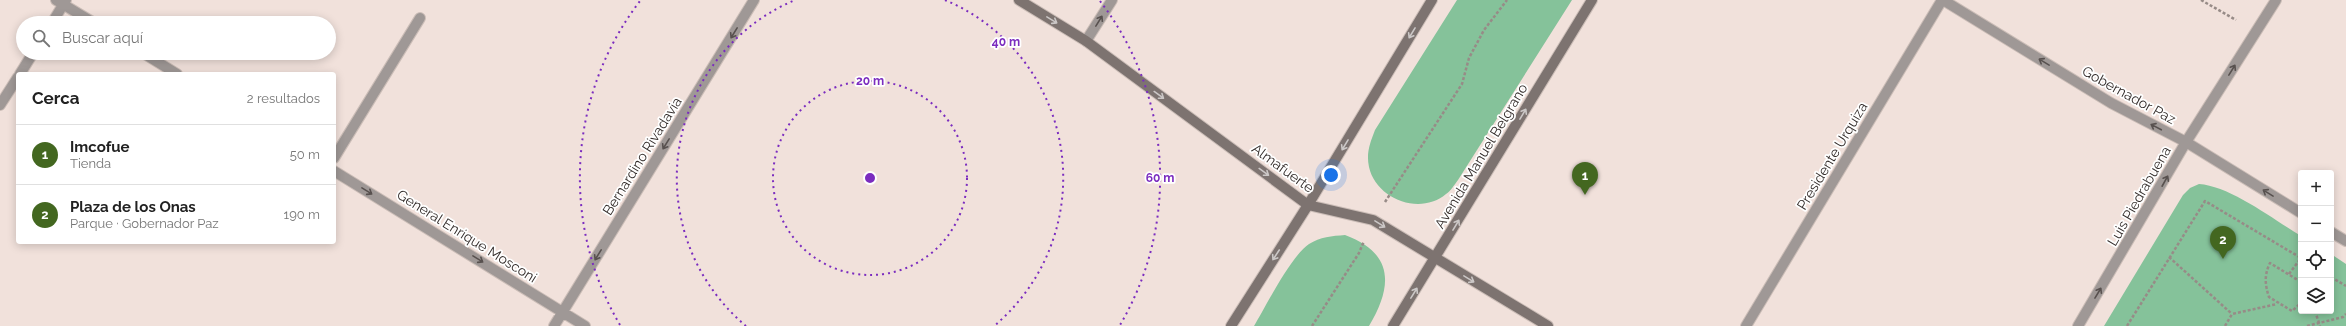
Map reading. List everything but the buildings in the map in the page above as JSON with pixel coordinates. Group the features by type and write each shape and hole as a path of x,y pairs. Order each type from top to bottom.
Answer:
{"main road":[{"name":"Almafuerte","path":"1019,0 1086,41 1308,205 1373,220 1435,259 1548,326"},
{"path":"1231,326 1308,205 1432,0"},
{"name":"Avenida Manuel Belgrano","path":"1393,326 1592,0"}],"street":[{"name":"Bernardino Rivadavia","path":"554,326 754,0"},
{"path":"1086,41 1112,0"},
{"name":"Gobernador Paz","path":"1943,0 2111,103 2186,142 2298,211"},
{"name":"Presidente Urquiza","path":"1746,326 1943,0"},
{"name":"Luis Piedrabuena","path":"2078,326 2186,142 2276,0"},
{"path":"55,16 62,1 84,16"},
{"path":"336,155 420,18"},
{"path":"21,72 29,60"},
{"path":"154,60 174,72"},
{"path":"0,105 16,80"},
{"name":"General Enrique Mosconi","path":"336,171 585,326"},
{"path":"2334,234 2346,241"}],"path":[{"path":"1312,326 1359,253 1373,220 1462,84 1469,58 1484,30 1507,0"},
{"path":"2201,0 2256,32"},
{"path":"2127,326 2168,258 2205,201 2298,256"},
{"path":"2168,258 2232,314"},
{"path":"2289,274 2298,262"},
{"path":"2298,280 2270,263 2266,271 2265,284 2269,297 2278,304 2292,311 2298,306"},
{"path":"2334,278 2346,286"},
{"path":"2225,326 2232,314 2278,304"},
{"path":"2316,314 2319,324"},
{"path":"2307,326 2343,317 2346,314"}],"green space":[{"path":"1457,0 1572,0 1451,190 1436,200 1424,204 1412,204 1400,201 1380,188 1373,178 1368,162 1370,144 1375,130"},
{"path":"2199,184 2211,186 2224,191 2251,204 2298,234 2298,314 2334,314 2334,256 2346,264 2346,326 2104,326 2183,195 2190,188"},
{"path":"1345,235 1361,242 1373,251 1380,261 1384,272 1385,284 1382,297 1369,326 1254,326 1287,270 1302,250 1309,244 1322,238"}],"place":[{"name":"Imcofue","path":"1585,195"},
{"name":"Plaza de los Onas","path":"2223,259"}]}
